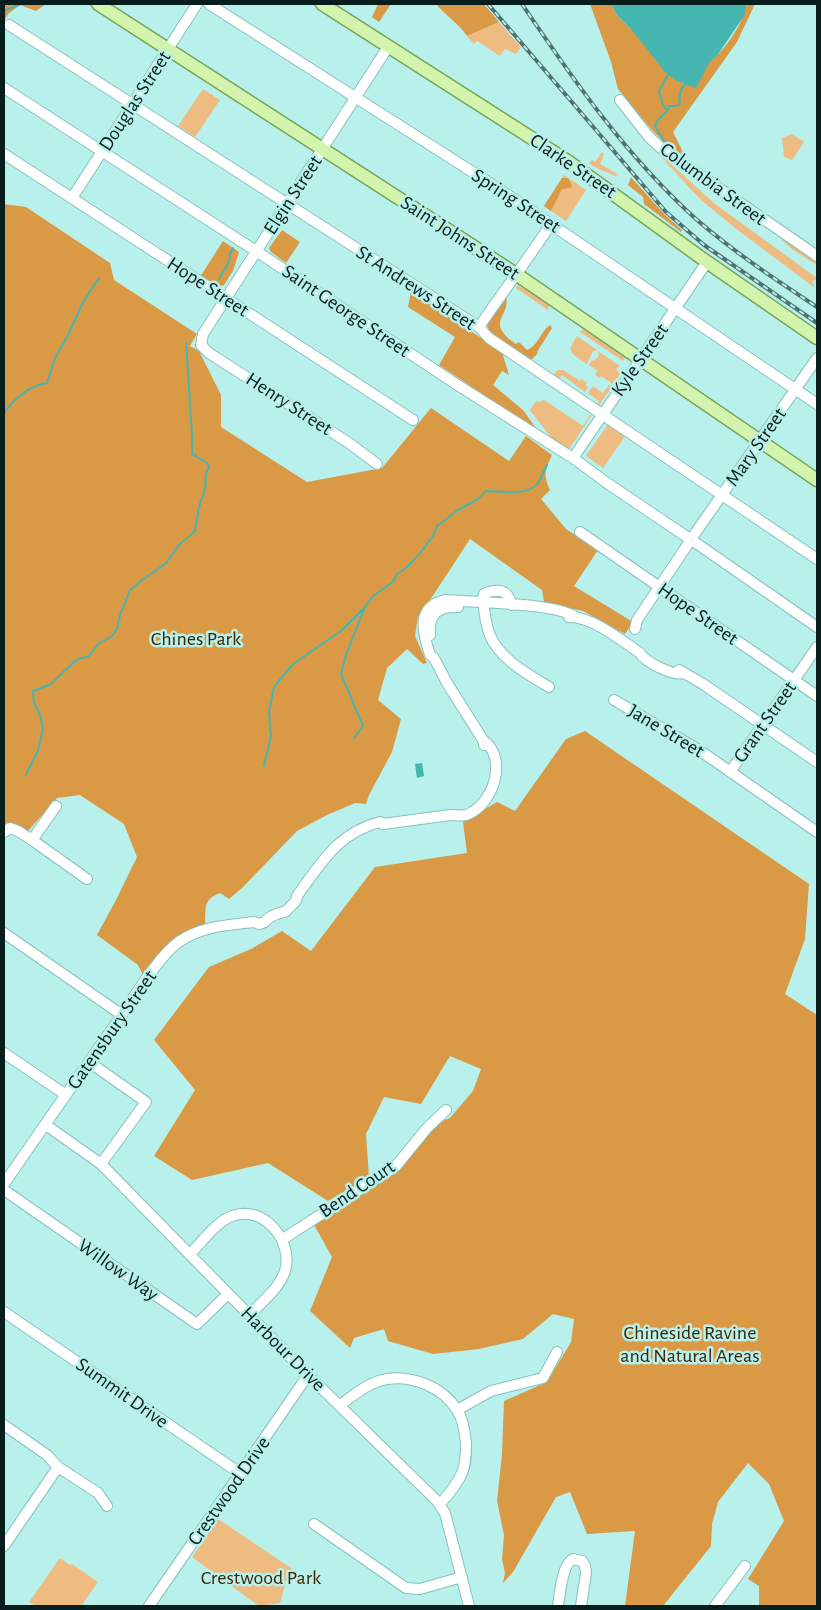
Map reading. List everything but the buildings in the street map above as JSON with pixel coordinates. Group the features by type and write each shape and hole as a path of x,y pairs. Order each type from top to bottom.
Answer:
{"main road":[{"name":"Saint Johns Street","path":"98,4 516,274 817,480"},
{"name":"Clarke Street","path":"322,4 569,162 707,262 817,338"}],"street":[{"name":"Douglas Street","path":"72,198 197,4"},
{"name":"Spring Street","path":"210,4 551,224 817,404"},
{"name":"St Andrews Street","path":"9,25 479,327 490,338 817,560"},
{"name":"Elgin Street","path":"201,344 202,334 388,47"},
{"name":"Saint George Street","path":"4,88 256,251 464,389 591,469 607,483 817,627"},
{"name":"Columbia Street","path":"620,100 661,148 817,256"},
{"name":"Hope Street","path":"4,154 413,420"},
{"path":"479,327 551,224"},
{"name":"Kyle Street","path":"573,458 707,262"},
{"name":"Henry Street","path":"201,344 210,353 377,464"},
{"name":"Mary Street","path":"635,628 637,620 817,358"},
{"name":"Hope Street","path":"580,532 817,696"},
{"path":"549,687 509,660 491,639 488,632 483,598 487,592 502,591 508,596 512,605 550,608 570,613 575,617"},
{"path":"484,606 575,617 588,621 605,630 640,653 643,658 663,669 678,674 683,673 697,679 817,762"},
{"name":"Gatensbury Street","path":"5,1180 46,1125 163,957 181,941 207,929 254,922 258,924 265,922 280,912 285,912 292,907 297,896 335,846 353,833 367,827 371,828 383,824 450,814 459,816 467,814 474,810 492,790 496,776 494,756 489,744 483,740 446,683 434,658 435,653 430,627 436,612 443,608 484,606"},
{"name":"Grant Street","path":"730,772 817,647"},
{"name":"Jane Street","path":"614,700 699,750 817,832"},
{"path":"32,840 56,806"},
{"path":"4,832 10,828 18,831 86,879"},
{"path":"4,933 122,1015"},
{"path":"4,1053 66,1095"},
{"path":"89,1062 146,1102 102,1164"},
{"name":"Bend Court","path":"283,1239 396,1166 427,1128 446,1110"},
{"name":"Harbour Drive","path":"46,1125 102,1164 308,1375 340,1404 440,1504 445,1513 468,1606"},
{"name":"Willow Way","path":"4,1190 197,1324 228,1294"},
{"path":"190,1254 230,1216 247,1214 261,1219 275,1229 283,1239 286,1264 282,1276 274,1289 249,1314"},
{"name":"Summit Drive","path":"4,1312 241,1474"},
{"path":"457,1410 491,1391 543,1378 558,1352"},
{"name":"Crestwood Drive","path":"149,1606 308,1375"},
{"path":"340,1404 373,1383 385,1379 403,1378 421,1382 448,1398 457,1410 465,1434 465,1463 459,1479 440,1504"},
{"path":"4,1425 47,1455 58,1467 98,1494 108,1506"},
{"path":"4,1546 58,1467"},
{"path":"314,1524 406,1588 420,1589 462,1578"},
{"path":"558,1606 565,1569 568,1562 573,1559 582,1561 586,1569 581,1606"},
{"path":"715,1606 745,1566"}],"green space":[{"path":"4,4 46,4 36,11 20,5 8,14 4,21"},
{"path":"378,4 391,4 379,22 372,17"},
{"path":"436,4 484,4 499,22 467,36"},
{"path":"590,4 611,4 617,15 631,29 709,63 732,36 745,12 747,4 755,4 737,42 673,132 683,152 681,155 666,144 651,129 618,89 611,62"},
{"path":"499,22 521,47 516,54 505,49 500,56 477,41 474,44 467,36"},
{"path":"203,89 220,100 195,137 178,126"},
{"path":"792,134 804,142 792,160 784,157 782,138"},
{"path":"651,146 715,204 817,278 812,281 815,288 735,228 700,199"},
{"path":"602,152 604,154 600,164 616,173 617,177 589,163 592,160 595,162"},
{"path":"564,175 586,190 566,221 544,206"},
{"path":"631,177 665,215 682,230 681,232 644,204 643,197 628,185"},
{"path":"562,178 568,178 572,186 562,189 551,211 544,206"},
{"name":"Chines Park","path":"4,204 26,207 110,263 114,280 197,334 190,346 199,351 221,395 221,427 307,482 382,468 431,408 509,461 526,436 552,455 546,472 546,480 550,490 541,499 566,529 598,550 574,586 633,622 625,634 583,611 544,602 542,590 470,539 418,616 415,636 427,663 423,664 407,649 387,668 378,700 401,719 392,752 366,804 355,803 297,831 229,899 220,893 211,898 206,909 205,924 170,944 143,975 138,965 97,935 137,857 124,824 80,795 57,798 28,831 9,824 4,825"},
{"path":"282,230 300,242 286,263 271,252 269,248"},
{"path":"779,235 817,261 817,265 791,248"},
{"path":"223,241 239,252 233,271 224,285 216,287 200,277"},
{"path":"518,285 549,305 548,310 516,288"},
{"path":"411,291 502,352 509,375 502,371 493,385 523,410 538,431 439,365 455,337 408,307"},
{"path":"506,297 507,304 500,324 502,330 516,344 519,342 527,350 534,345 550,325 552,328 538,353 531,360 490,332 487,325"},
{"path":"584,329 625,358 623,361 580,332"},
{"path":"577,336 597,350 593,351 587,364 571,351 570,348"},
{"path":"598,351 620,366 616,369 619,372 624,368 613,384 601,376 599,378 595,375 598,371 589,365 599,355"},
{"path":"558,370 563,370 580,381 582,379 587,383 585,385 588,387 585,392 562,375 559,378 554,375"},
{"path":"609,385 612,387 598,406 599,401 588,393 593,386 603,393"},
{"path":"544,400 583,426 592,415 569,449 563,448 550,439 550,436 530,410 536,401"},
{"path":"609,423 626,435 603,468 586,456"},
{"name":"Chineside Ravine and Natural Areas","path":"585,731 809,884 805,939 785,994 817,1015 817,1606 759,1606 759,1586 748,1579 784,1521 769,1484 748,1463 718,1502 712,1524 711,1546 663,1606 625,1606 635,1531 587,1534 570,1492 556,1497 513,1572 503,1583 505,1573 502,1559 504,1535 497,1501 502,1454 504,1401 547,1382 571,1342 574,1319 553,1314 523,1339 479,1349 433,1354 388,1341 384,1329 354,1338 350,1348 310,1311 332,1257 313,1223 395,1170 437,1123 450,1118 473,1091 481,1069 450,1056 421,1104 384,1097 366,1134 369,1177 328,1201 268,1163 192,1180 154,1156 195,1090 154,1040 209,967 251,949 282,931 311,951 375,867 467,853 463,822 497,802 515,811 566,739"},
{"name":"Crestwood Park","path":"218,1519 294,1570 287,1578 280,1603 259,1606 192,1557"},
{"path":"60,1558 98,1582 81,1606 36,1606 29,1602"}],"water":[{"path":"611,4 747,4 744,16 717,56 709,63 696,88 675,80 665,72 631,29 617,15"},
{"path":"422,763 424,776 417,778 415,764"}],"waterway":[{"path":"4,11 21,4"},
{"path":"664,141 655,126 667,111 659,91 669,73"},
{"path":"667,111 669,106 677,106 680,103 680,92 687,83"},
{"path":"219,279 229,262 233,248"},
{"path":"4,413 22,394 34,387 47,383 55,358 83,302 99,278"},
{"path":"26,775 38,751 43,729 40,715 34,703 33,691 51,684 76,660 89,656 98,644 112,636 117,629 120,615 130,590 165,564 179,545 195,531 199,507 205,489 206,473 209,467 207,463 192,454 186,343"},
{"path":"264,766 271,736 269,712 274,687 293,664 341,631 365,607 373,596 393,582 397,574 405,569 421,552 433,536 437,526 458,510 478,499 486,491 521,492 534,487 547,465"},
{"path":"354,738 363,726 341,674 346,655 364,609"}],"railway":[{"path":"488,4 666,212 704,245 817,323"},
{"path":"522,4 561,61 603,117 647,170 672,196 697,220 726,243 817,307"}]}
